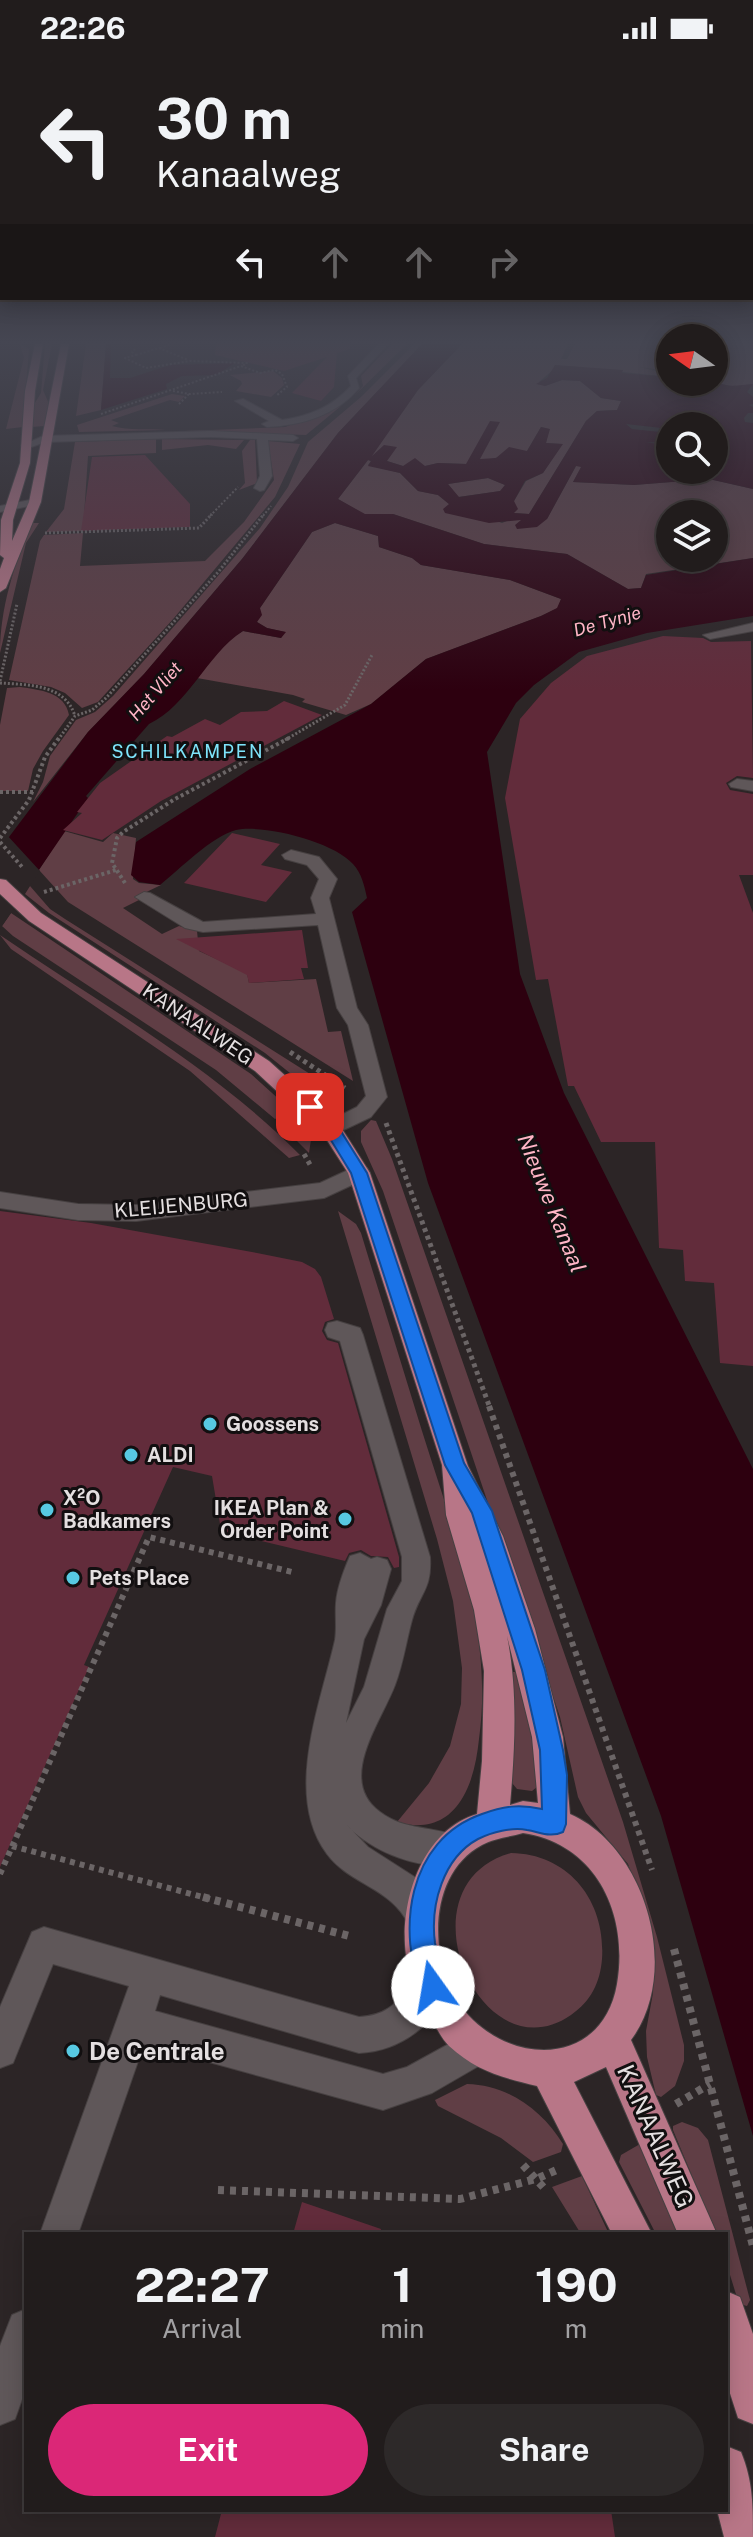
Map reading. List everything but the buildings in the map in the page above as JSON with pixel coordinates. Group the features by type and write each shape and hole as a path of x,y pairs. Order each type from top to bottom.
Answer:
{"main road":[{"path":"7,561 5,503 22,473 24,460"},
{"path":"0,588 7,561 30,519 43,460"},
{"name":"KANAALWEG","path":"0,884 18,903 74,943 253,1060 288,1087 331,1129 359,1173 455,1465 482,1511 533,1670 548,1726 555,1775 554,1824"},
{"name":"KANAALWEG","path":"455,1465 460,1515 488,1610 499,1671 498,1761 492,1822"},
{"name":"KANAALWEG","path":"523,1817 554,1824 569,1830 595,1849 622,1890 637,1951 636,1981 628,2012 612,2038 594,2055 579,2063 548,2069 510,2066 462,2036 445,2013 433,1987 422,1941 421,1913 425,1887 436,1864 470,1830 492,1822 523,1817"},
{"name":"KANAALWEG","path":"612,2038 697,2232"},
{"path":"548,2069 632,2232"},
{"path":"728,2318 753,2403"},
{"path":"728,2474 746,2537"}],"street":[{"path":"260,488 266,476 264,460"},
{"path":"5,503 35,502"},
{"path":"710,635 753,627"},
{"path":"291,855 313,861 328,879 320,898 347,1008 358,1025 377,1097 364,1112 331,1129"},
{"path":"144,897 191,924 209,928 326,919"},
{"name":"KLEIJENBURG","path":"0,1200 78,1212 136,1213 324,1190 359,1173"},
{"path":"337,1330 351,1335 416,1557 416,1582 402,1606 382,1682 353,1742 346,1766 346,1794 356,1815 371,1827 400,1841 449,1849"},
{"path":"402,1606 375,1568 367,1605 350,1637 334,1696 321,1790 326,1817 338,1842 356,1859 412,1895 421,1913"},
{"path":"0,2050 44,1944 359,2035 388,2032 411,2017 433,1987"},
{"path":"60,2232 150,1975"},
{"path":"133,2023 383,2092 410,2087 450,2059 476,2047"},
{"path":"0,2404 24,2335"}],"path":[{"path":"61,533 199,528 242,483"},
{"path":"25,871 0,840 34,792 45,757 75,716 100,705 126,677 274,502"},
{"path":"144,897 137,896 129,889 112,863 117,838 175,799 247,762 345,705 372,655"},
{"path":"0,683 39,687 61,695 74,707 75,716"},
{"path":"0,792 34,792"},
{"path":"44,892 116,870"},
{"path":"0,1874 149,1537 292,1572"},
{"path":"12,1846 353,1937"},
{"path":"650,2119 710,2084"},
{"path":"218,2190 460,2199 536,2179 594,2154"},
{"path":"523,2165 545,2189"}],"shaded area":[{"path":"72,460 88,460 83,531 46,532 64,509"},
{"path":"243,460 256,460 257,483 239,490 245,483"},
{"path":"271,460 293,460 275,497 174,618 98,702 82,708 65,693 51,687 9,680 40,541 44,535 83,533 80,566 205,561 244,522 274,480"},
{"path":"300,460 318,460 242,559 144,674 88,732 33,802 43,782 50,756 76,720 95,712 113,696 260,528 288,487"},
{"path":"368,460 371,461 368,465 400,473 418,491 438,495 449,504 502,523 514,518 547,519 576,466 582,466 573,482 634,485 728,483 753,489 753,558 728,562 728,500 656,500 656,572 659,572 646,574 641,588 628,589 567,554 484,544 393,514 365,515 338,499"},
{"path":"383,460 486,460 467,464 403,466"},
{"path":"552,460 562,460 529,514 512,513 514,501 526,481 543,473"},
{"path":"488,478 505,485 501,491 458,497 448,484"},
{"path":"32,523 39,523 26,543 0,653 2,620 9,587"},
{"path":"335,523 378,536 379,547 412,558 421,565 510,580 561,599 558,608 426,659 371,704 346,715 302,702 305,699 293,695 197,678 224,643 243,631 281,638 285,632 257,622 260,608 312,532"},
{"path":"20,687 57,697 67,707 69,715 33,769 28,791 0,791 0,725 7,688"},
{"path":"64,831 103,842 113,833 136,838 133,879 139,883 161,885 136,897 139,900 123,908 162,934 179,926 197,931 199,951 247,973 249,983 316,979 328,1032 341,1031 353,1081 68,902 39,870"},
{"path":"30,886 50,909 337,1091 321,1098 265,1053 49,913 25,894"},
{"path":"11,913 251,1074 292,1111 275,1119 216,1070 13,936 2,926"},
{"path":"0,935 193,1065 266,1123 300,1155 289,1158 190,1071 11,949"},
{"path":"297,1116 312,1133 309,1153 280,1124"},
{"path":"371,1120 376,1121 392,1159 623,1822 657,1937 684,2045 684,2061 675,2086 661,2097 656,2095 647,2057 646,2031 653,1993 654,1960 634,1881 628,1864 586,1813 578,1797 560,1717 383,1191 361,1142 361,1131"},
{"path":"338,1211 356,1224 361,1233 458,1544 476,1621 482,1699 474,1769 457,1806 443,1818 426,1824 397,1822 429,1783 450,1746 461,1704 462,1668 453,1601"},
{"path":"512,1672 520,1672 528,1692 537,1787 532,1791 517,1789 512,1783"},
{"path":"511,1853 532,1855 550,1862 580,1885 598,1918 602,1938 601,1968 597,1984 589,1997 571,2015 538,2027 507,2021 482,2000 464,1970 456,1935 459,1901 477,1872"},
{"path":"467,2084 482,2085 510,2094 534,2110 563,2144 561,2152 533,2162 501,2138 438,2106 435,2100"},
{"path":"682,2122 698,2128 708,2140 750,2300 747,2306 739,2304 728,2268 728,2232 715,2232 673,2126"},
{"path":"640,2144 682,2232 655,2232 619,2162 621,2155"},
{"path":"582,2176 608,2232 580,2232 552,2187"}],"water":[{"path":"318,460 388,460 403,466 417,460 425,466 466,464 468,460 552,460 543,473 525,481 514,501 518,509 514,513 529,514 562,460 656,460 656,483 634,485 573,482 581,467 576,466 547,519 537,527 517,529 515,525 521,520 489,523 445,513 443,509 449,504 438,495 418,491 400,473 368,466 371,461 368,460 338,499 365,514 393,514 484,544 567,554 628,589 641,588 646,575 728,572 728,562 753,558 753,616 647,633 579,652 534,685 516,703 487,752 520,974 564,1093 753,1469 753,2136 661,1816 428,1183 352,912 367,898 361,876 344,856 315,842 280,832 248,829 236,830 217,839 160,885 139,882 131,875 136,842 150,833 250,769 371,704 426,659 541,616 557,608 561,599 510,580 421,565 412,558 379,547 378,536 335,523 312,532 260,608 262,615 257,622 267,628 286,632 281,638 243,631 218,653 187,693 163,716 149,724 86,796 88,798 19,899 0,849 88,732 144,674 242,559","holes":["488,478 505,485 500,491 459,497 448,484"]},
{"path":"728,460 753,460 753,489 728,483"}],"pier":[{"path":"6,834 40,871 0,929 0,842"}],"place":[{"name":"Goossens","path":"210,1424"},
{"name":"ALDI","path":"131,1455"},
{"name":"X²O Badkamers","path":"47,1510"},
{"name":"IKEA Plan & Order Point","path":"345,1519"},
{"name":"Pets Place","path":"73,1578"},
{"name":"De Centrale","path":"73,2051"}],"district":[{"name":"SCHILKAMPEN","path":"188,751"}],"route":[{"path":"310,1107 331,1129 359,1173 455,1465 482,1511 533,1670 548,1726 555,1775 554,1824 523,1817 492,1822 470,1830 436,1864 425,1887 421,1913 422,1941 433,1987"}],"water label":[{"name":"De Tynje","path":"607,621"},
{"name":"Het Vliet","path":"155,691"},
{"name":"Nieuwe Kanaal","path":"552,1203"}]}
